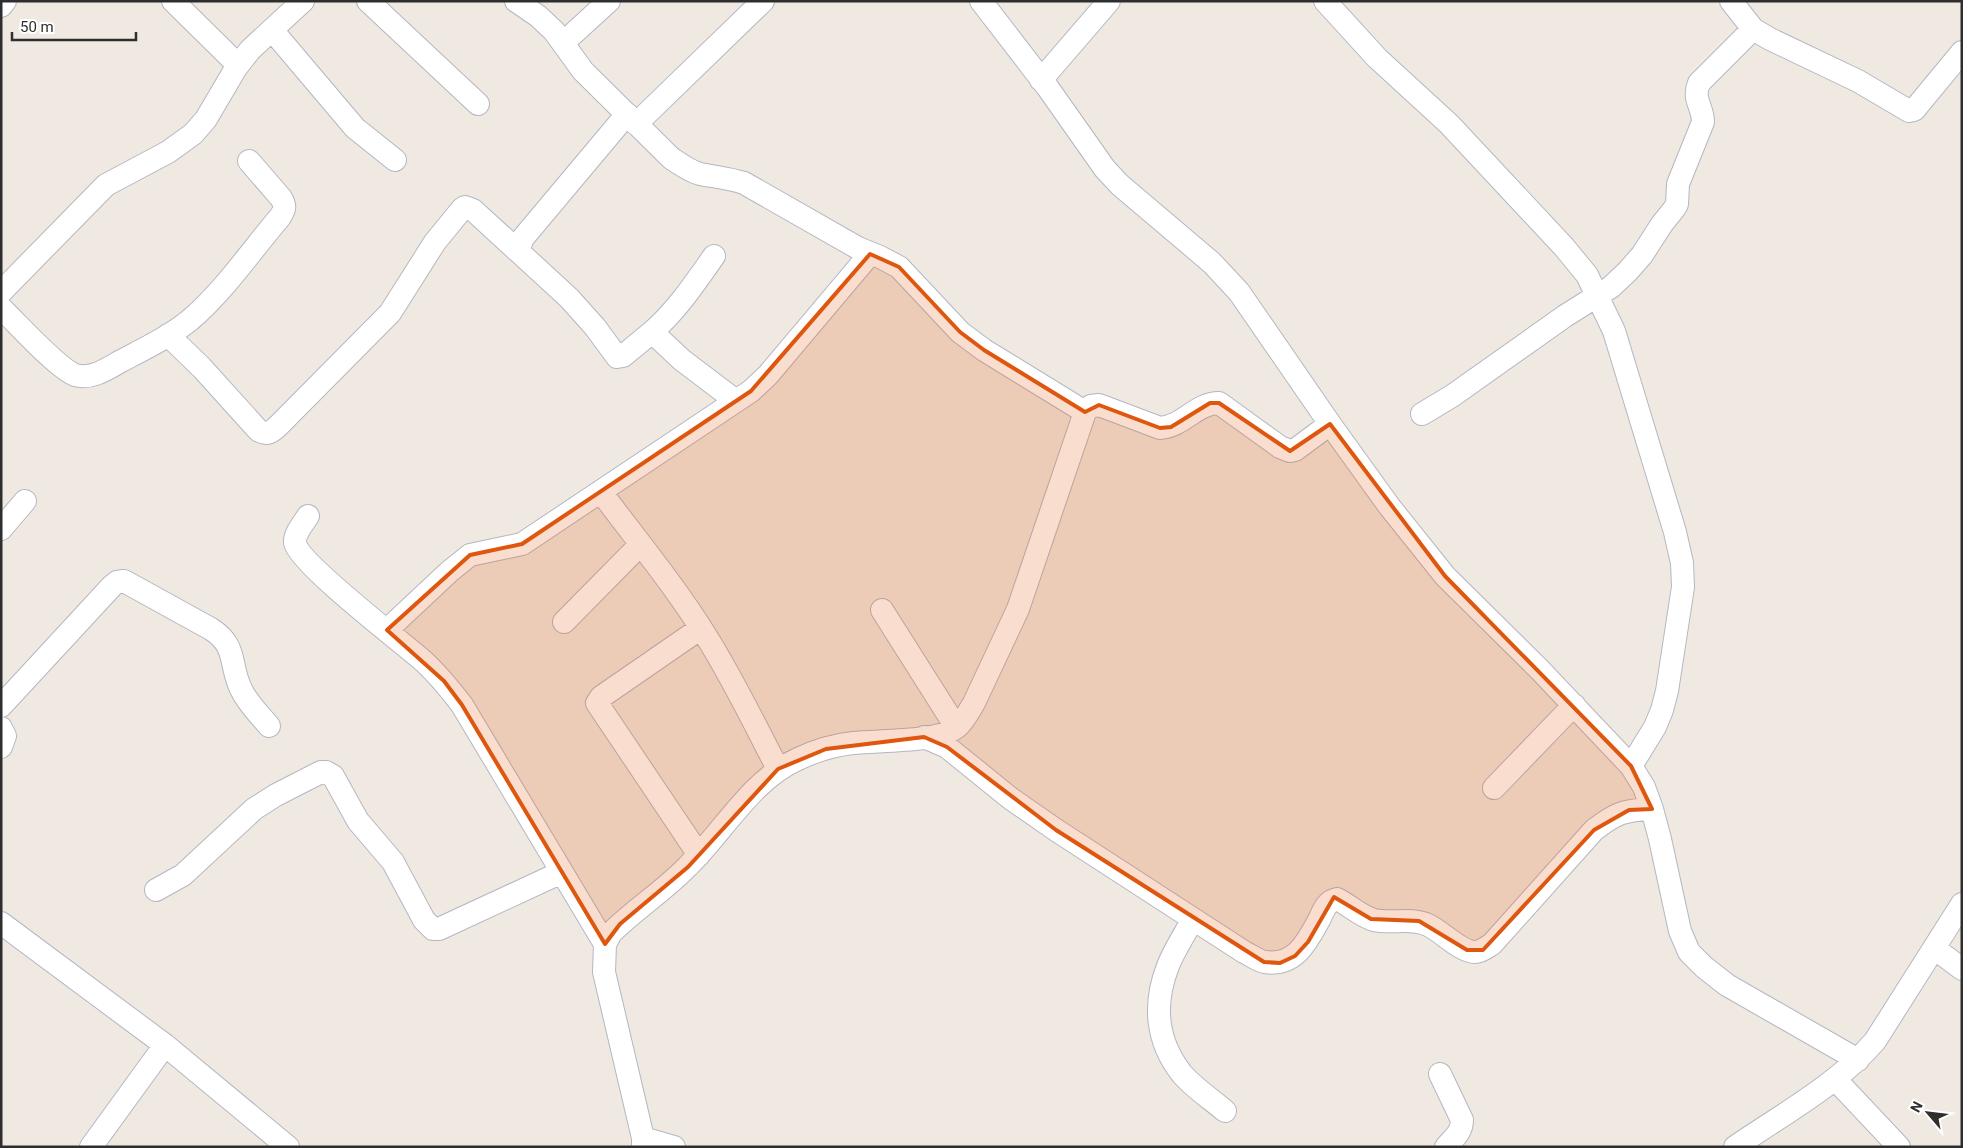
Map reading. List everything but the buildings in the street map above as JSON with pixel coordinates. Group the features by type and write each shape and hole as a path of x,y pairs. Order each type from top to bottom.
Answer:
{"street":[{"path":"1,6 5,1"},
{"path":"173,1 238,65"},
{"path":"1,292 106,185 168,152 192,134 206,119 238,65 250,50 303,1"},
{"path":"368,1 478,104"},
{"path":"516,1 538,16 554,31 582,71 671,158 699,174 728,177 744,183 870,254 885,259 899,267 960,332 984,350 1085,412"},
{"path":"562,43 609,1"},
{"path":"520,253 518,248 523,238 632,119 763,1"},
{"path":"981,1 1105,169 1120,185 1218,268 1240,292 1330,424 1389,506 1445,576 1574,704 1632,766 1644,788 1652,809 1680,931 1689,952 1704,967 1728,985 1858,1060"},
{"path":"1041,80 1109,1"},
{"path":"1325,1 1376,58 1450,124 1564,247 1587,275 1614,332 1675,532 1682,563 1683,587 1668,691 1655,728 1632,766"},
{"path":"1731,1 1754,29 1770,40 1858,81 1909,111 1914,110 1962,52"},
{"path":"1422,414 1452,396 1565,316 1611,287 1642,255 1677,204 1678,184 1703,122 1703,115 1695,94 1699,83 1754,29"},
{"path":"272,30 355,128 395,160"},
{"path":"1,308 62,367 75,375 90,376 104,370 168,335 189,321 208,303 284,210 285,204 281,198 248,161"},
{"path":"168,335 202,368 258,430 263,434 268,434 390,313 436,242 465,207 473,210 569,298 595,326 617,357 623,356 669,317 682,302 714,256"},
{"path":"387,630 450,571 470,555 522,544 751,391 768,375 870,254"},
{"path":"652,332 682,360 736,401"},
{"path":"674,1147 643,1142 606,984 603,958 605,944 611,933 664,889 699,855 761,784 778,770 798,759 826,749 852,743 924,738 944,734 956,727 967,716 1018,609 1085,412 1091,406 1099,405 1160,428 1171,427 1210,403 1219,404 1280,447 1290,451 1295,450 1330,424"},
{"path":"600,492 701,628 727,671 778,770"},
{"path":"1,529 25,501"},
{"path":"308,516 297,533 295,543 299,552 315,570 444,681 462,705 605,944"},
{"path":"564,622 640,545"},
{"path":"1,706 112,586 117,582 124,582 211,629 224,639 232,653 237,681 241,690 269,726"},
{"path":"882,610 956,727"},
{"path":"699,855 597,703 601,697 701,628"},
{"path":"1494,788 1574,704"},
{"path":"1,728 5,736 1,747"},
{"path":"924,738 947,747 1017,803 1244,952 1264,962 1280,962 1295,956 1308,942 1326,906 1331,900 1337,899 1372,919 1388,922 1419,921 1467,950 1474,952 1483,950 1492,944 1594,830 1612,816 1629,810 1652,809"},
{"path":"156,890 188,871 254,809 276,795 321,772 326,772 333,776 358,822 393,862 424,920 434,929 562,872"},
{"path":"1735,1147 1835,1079 1858,1060 1875,1041 1962,904"},
{"path":"1194,919 1169,964 1161,986 1158,1010 1162,1034 1172,1058 1194,1086 1225,1111"},
{"path":"1,923 165,1045 288,1147"},
{"path":"1934,948 1962,969"},
{"path":"91,1147 165,1045"},
{"path":"1440,1074 1462,1120 1462,1127 1446,1147"},
{"path":"1835,1079 1899,1147"}],"highlighted area":[{"path":"870,254 899,267 960,332 984,350 1085,412 1099,405 1160,428 1171,427 1210,403 1219,403 1290,451 1330,424 1445,576 1631,766 1652,809 1629,810 1594,830 1483,950 1467,950 1419,921 1371,919 1334,897 1308,942 1295,956 1280,963 1264,962 1056,830 947,747 924,737 826,749 778,769 688,867 620,924 605,944 462,705 444,681 387,630 470,555 522,544 751,391"}]}
